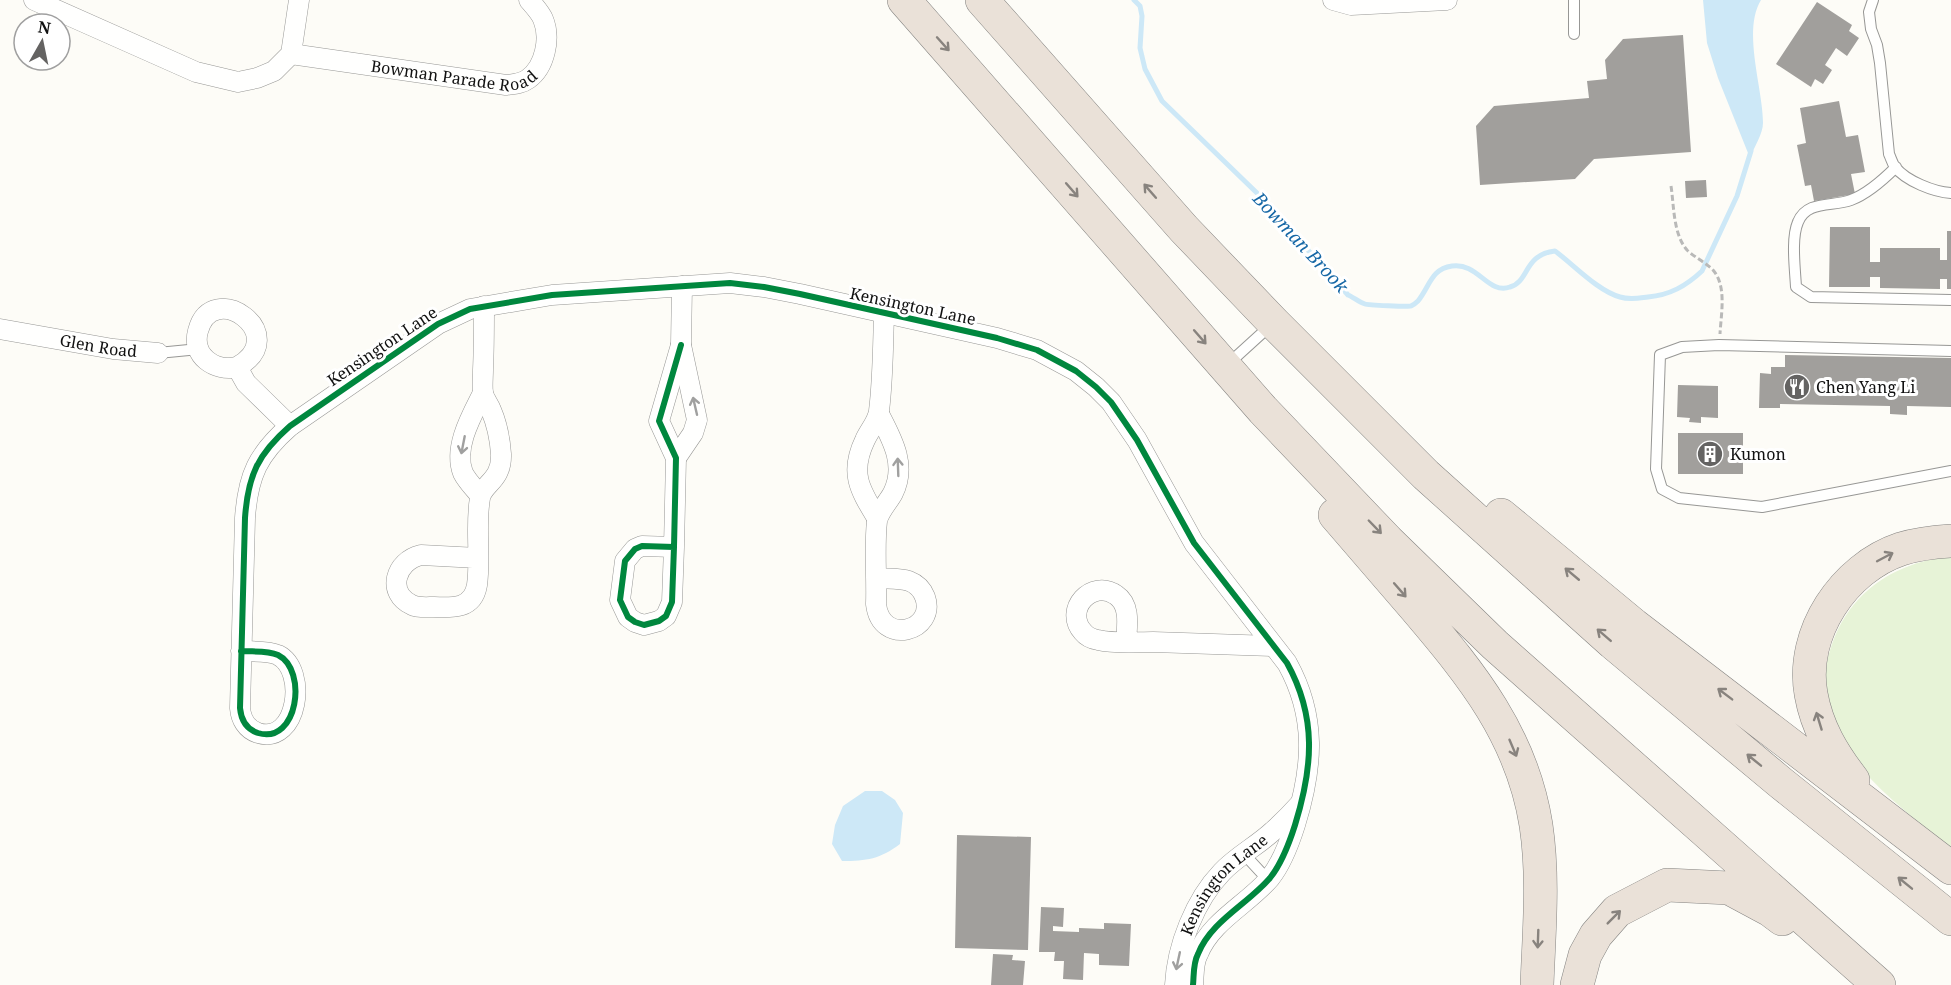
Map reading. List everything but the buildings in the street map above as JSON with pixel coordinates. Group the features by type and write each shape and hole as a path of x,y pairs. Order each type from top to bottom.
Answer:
{"highway":[{"path":"904,0 1263,410 1388,541 1494,645 1879,985"},
{"path":"982,0 1184,229 1426,475 1554,592 1685,703 1951,919"},
{"path":"1184,229 1237,270 1489,506 1634,625 1951,868"},
{"path":"1263,410 1311,487 1466,669 1487,698 1507,734 1520,765 1536,826 1540,897 1537,985"},
{"path":"1872,806 1833,754 1821,730 1811,693 1809,664 1816,638 1825,613 1843,588 1867,566 1900,549 1951,541"},
{"path":"1577,985 1585,954 1596,935 1617,911 1667,885 1729,888 1770,910 1832,957 1863,985"}],"street":[{"path":"34,0 196,72 238,82 274,71 291,54 299,0"},
{"name":"Bowman Parade Road","path":"291,54 506,85 519,84 538,70 546,45 547,35 544,21 529,0"},
{"path":"1342,3 1447,0"},
{"name":"Kensington Lane","path":"241,651 246,497 254,467 262,454 290,426 438,324 458,313 484,306 552,295 730,283 764,287 997,338 1037,350 1057,359 1094,385 1125,420 1200,552 1287,663 1304,701 1308,722 1309,764 1301,803 1282,860 1268,880 1224,920 1203,944 1195,962 1193,985"},
{"path":"676,458 693,433 698,420 681,345 682,286"},
{"path":"478,558 480,495 498,472 501,454 497,428 483,393 484,306"},
{"path":"222,309 239,311 252,323 256,339 251,356 237,367 214,366 205,359 199,349 197,332 206,317 222,309"},
{"path":"877,578 877,518 857,481 857,468 859,453 879,414 884,314"},
{"name":"Glen Road","path":"0,329 112,349 158,354"},
{"path":"674,547 676,458 659,421 681,345"},
{"path":"237,367 254,392 290,426"},
{"path":"480,495 466,479 460,462 467,426 483,393"},
{"path":"877,518 896,487 899,467 897,453 879,414"},
{"path":"1126,642 1273,646"},
{"name":"Kensington Lane","path":"1175,985 1176,966 1182,946 1205,893 1224,869 1273,831 1301,803"}],"lane":[{"path":"1574,0 1574,34"},
{"path":"1873,0 1869,12 1880,63 1889,154 1896,167 1915,181 1930,189 1951,193"},
{"path":"1896,167 1856,197 1833,204 1810,207 1798,220 1795,234 1796,286 1811,297 1951,300"},
{"path":"1226,366 1274,323"},
{"path":"1951,351 1719,345 1682,347 1660,355 1656,469 1662,489 1679,498 1762,507 1951,471"},
{"name":"Glen Road","path":"158,354 199,349"},
{"path":"1244,854 1268,880"}],"path":[{"path":"1671,186 1677,228 1687,250 1712,269 1719,278 1721,286 1719,345"}],"green space":[{"path":"1951,556 1951,850 1892,800 1860,767 1825,708 1823,694 1825,672 1832,644 1841,623 1853,605 1868,590 1905,567"}],"water":[{"path":"1703,0 1761,0 1753,27 1753,43 1763,127 1750,158 1718,78 1707,43"},
{"path":"865,791 882,791 895,800 903,813 900,844 873,858 842,861 832,844 835,825 843,806"}],"waterway":[{"name":"Bowman Brook","path":"1134,0 1140,6 1142,16 1140,48 1145,69 1162,101 1258,194 1348,295 1365,304 1411,306 1418,301 1435,274 1452,266 1469,269 1495,287 1510,287 1521,279 1537,257 1555,251 1595,284 1620,297 1638,298 1671,292 1702,271 1737,196 1751,151"}],"cycle path":[{"path":"241,651 246,651 265,652 274,653 287,663 293,675 294,704 290,718 282,728 272,734 258,733 250,729 243,720 240,708 245,518 246,503 252,477 262,456 290,426 438,324 470,309 552,295 730,283 800,294 997,338 1037,350 1076,371 1111,402 1137,440 1194,543 1287,663 1297,683 1303,703 1309,742 1306,783 1288,846 1270,878 1221,922 1204,942 1195,961 1193,985"},
{"path":"674,547 642,546 635,549 625,561 620,600 628,617 635,622 644,625 659,621 666,616 672,602 674,547 676,458 659,421 681,345"}],"place":[{"name":"Chen Yang Li","path":"1797,387"},
{"name":"Kumon","path":"1710,454"}]}
